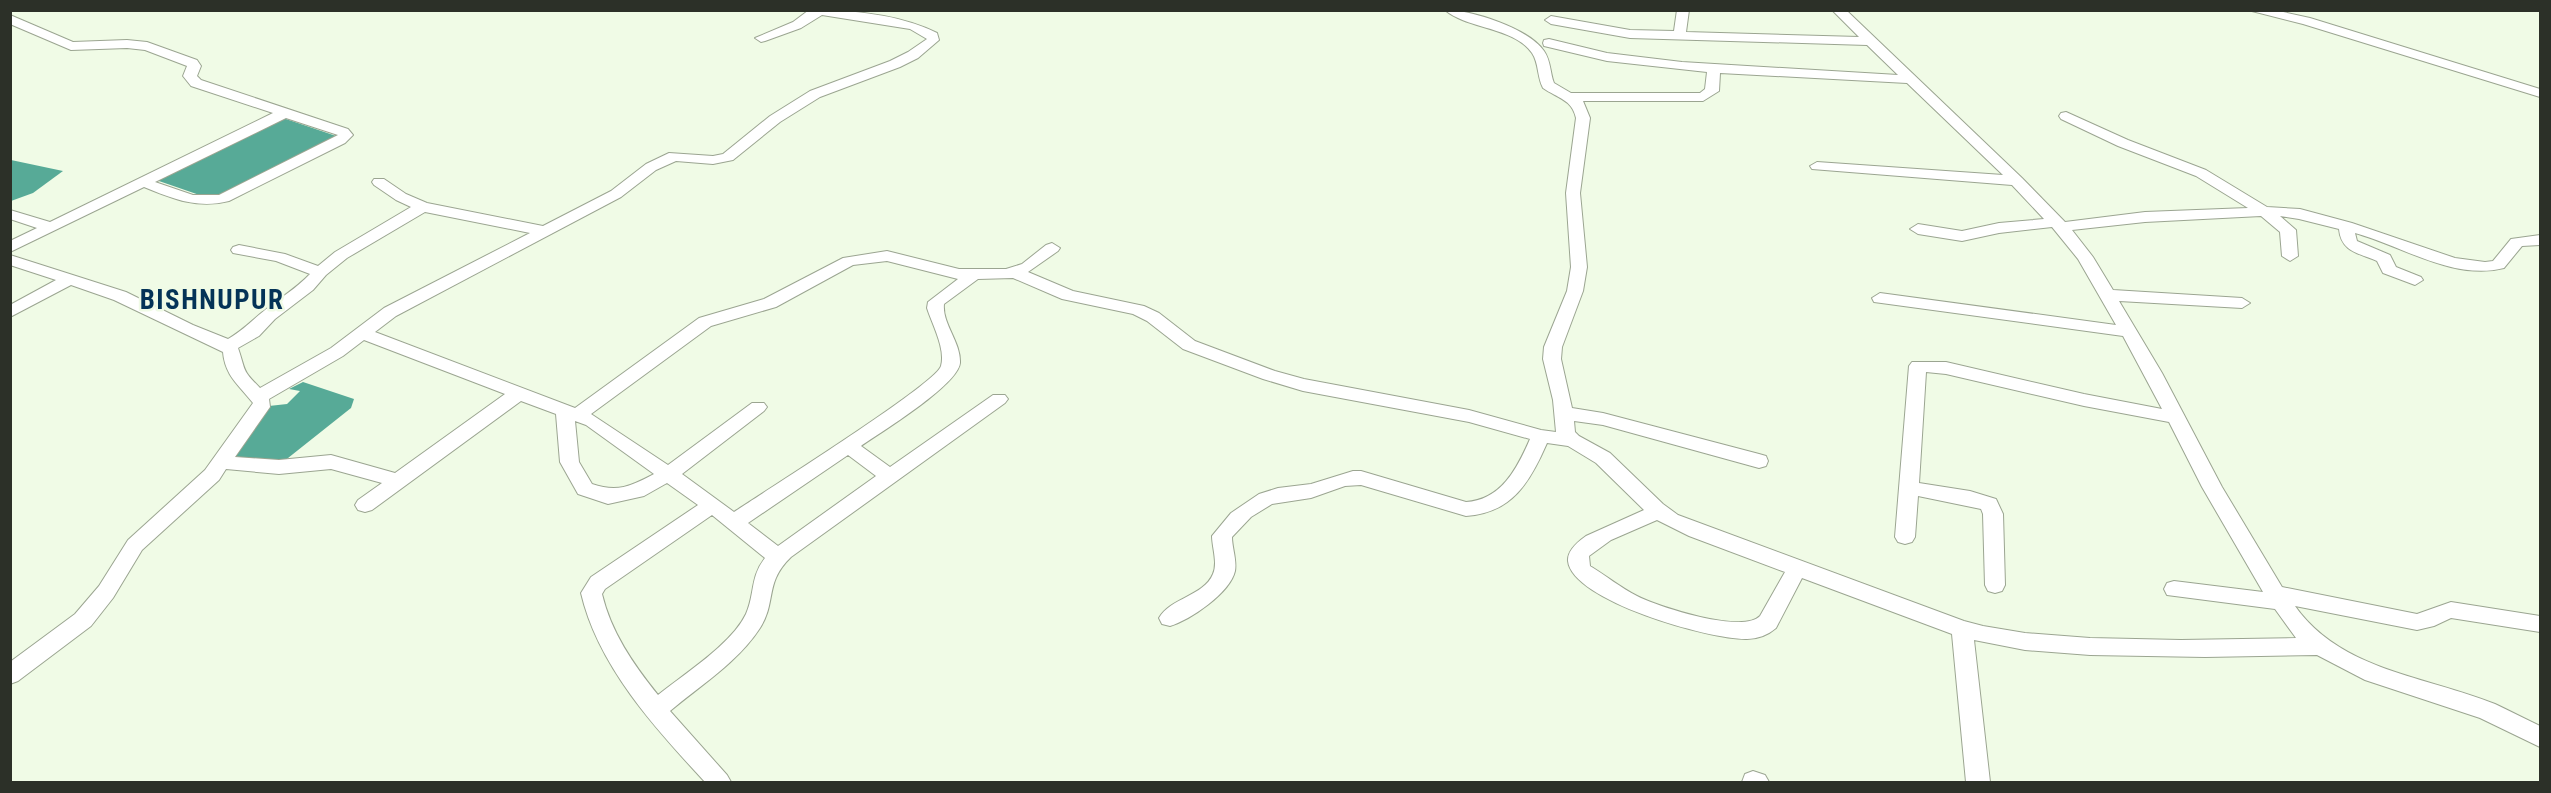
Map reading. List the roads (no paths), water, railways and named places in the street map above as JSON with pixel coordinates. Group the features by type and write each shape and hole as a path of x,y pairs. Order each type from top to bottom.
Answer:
{"street":[{"path":"1681,37 1679,27 1683,10"},
{"path":"1838,10 2017,181 2059,224 2085,257 2130,332 2212,487 2278,598 2300,629 2321,646 2373,674 2487,711 2541,737"},
{"path":"2254,10 2306,21 2541,93"},
{"path":"258,397 337,352 390,312 412,299 616,194 651,166 664,159 683,156 713,160 728,157 776,119 815,94 895,64 913,55 933,40 933,36 913,26 817,11 797,25 761,38"},
{"path":"1456,11 1542,45 1606,57 1714,68 1909,79"},
{"path":"1871,41 1681,37 1605,31 1554,15 1542,45 1541,56 1548,85 1553,90 1570,97 1582,107 1583,118 1573,193 1579,267 1575,291 1553,347 1552,359 1566,434 1603,458 1659,512 1671,520 1797,569 1994,638 2024,643 2214,650 2321,646"},
{"path":"10,19 72,46 127,44 162,50 192,63 194,66 190,76 196,83 343,132 346,135 215,201 194,201 143,182"},
{"path":"1570,97 1703,96 1712,91 1714,68"},
{"path":"10,247 285,112"},
{"path":"2066,116 2123,143 2192,168 2262,210 2288,230 2290,256"},
{"path":"1817,166 2017,181"},
{"path":"379,182 401,197 423,207 546,231"},
{"path":"227,347 253,332 269,315 308,287 341,255 423,207"},
{"path":"1918,229 1962,236 1999,228 2262,210 2284,211 2346,226 2438,259 2475,266 2498,265 2517,242 2541,240"},
{"path":"10,214 51,227"},
{"path":"2346,226 2349,242 2384,258 2389,270 2415,280"},
{"path":"758,407 669,476 639,490 621,495 608,497 584,489 579,484 566,445 571,413 705,322 770,303 849,261 887,256 941,270 973,275 1014,272 1028,267 1052,248"},
{"path":"239,250 279,257 320,273"},
{"path":"10,260 120,296 227,347 231,350 232,367 235,374 262,402 261,407 222,462 202,485 135,545 106,592 82,620 10,675"},
{"path":"1014,272 1068,295 1138,310 1153,317 1189,345 1269,375 1303,385 1469,416 1541,436 1572,440"},
{"path":"734,522 913,402 947,374 951,363 949,349 935,308 936,302 973,275"},
{"path":"10,312 70,279"},
{"path":"2108,295 2242,303"},
{"path":"1880,298 2130,332"},
{"path":"362,333 592,421 712,505 778,557"},
{"path":"1905,537 1919,365 1946,368 2084,400 2175,417"},
{"path":"365,505 518,394"},
{"path":"656,709 736,643 753,621 760,604 763,581 769,566 778,557 999,399"},
{"path":"1563,413 1603,419 1759,461"},
{"path":"1170,618 1218,583 1224,574 1225,554 1222,536 1233,522 1258,503 1273,496 1313,491 1348,478 1360,478 1466,509 1479,510 1500,499 1515,484 1527,467 1541,436"},
{"path":"848,446 889,476"},
{"path":"222,462 279,467 331,462 398,481"},
{"path":"1908,488 1970,498 1989,504 1993,514 1995,585"},
{"path":"712,505 598,583 591,593 592,602 614,651 673,732 720,783"},
{"path":"1659,512 1631,521 1584,549 1579,557 1579,564 1583,571 1638,606 1711,627 1749,631 1762,628 1768,622 1797,569"},
{"path":"2174,589 2278,598 2417,622 2427,621 2438,612 2451,610 2541,624"},
{"path":"1962,628 1977,782"}],"water":[{"path":"283,118 342,138 211,199 156,180"},
{"path":"11,160 63,171 33,193 11,201"},
{"path":"303,382 354,399 351,408 283,462 232,456 269,406 287,404 300,391 289,389"}],"district":[{"name":"BISHNUPUR","path":"212,300"}]}
